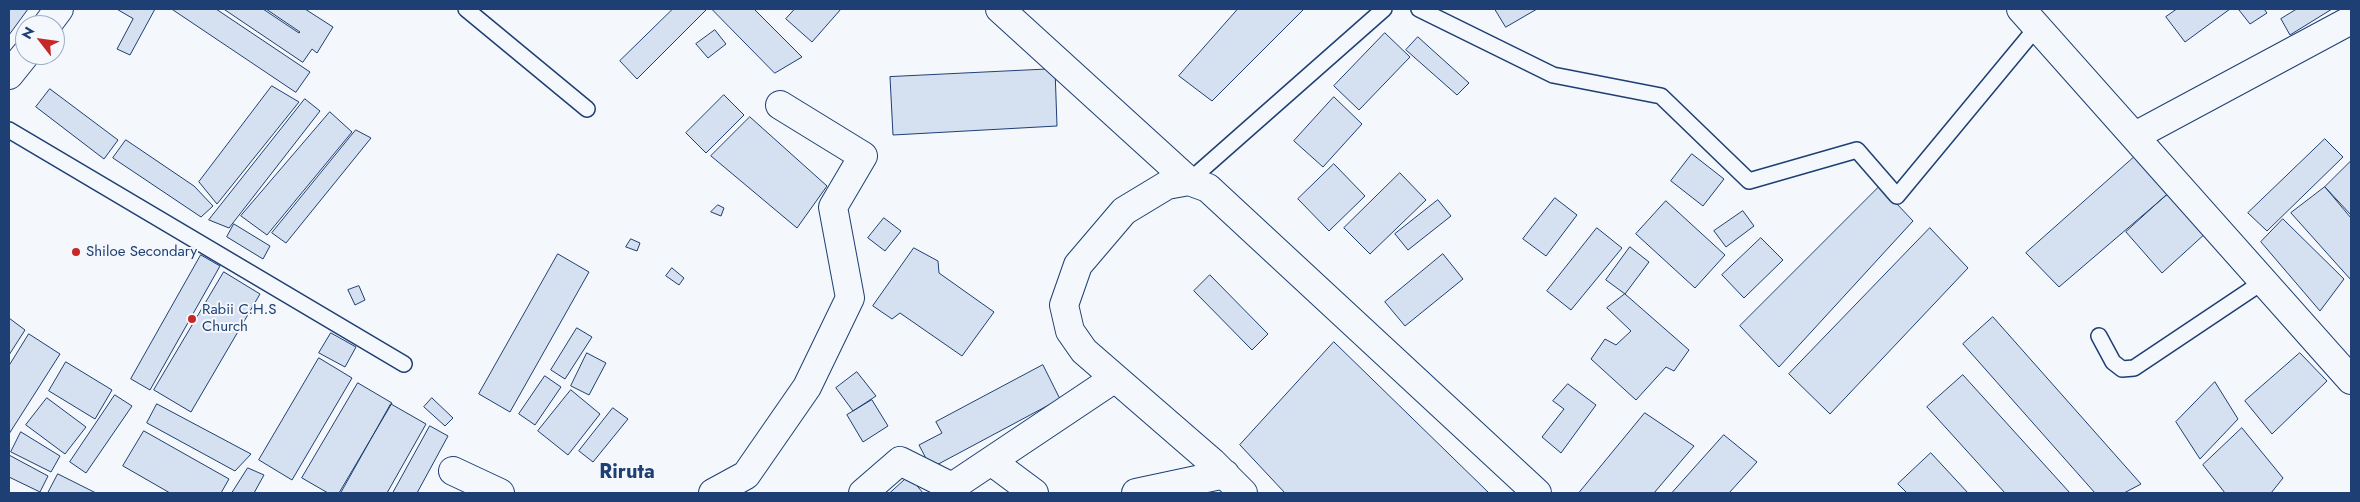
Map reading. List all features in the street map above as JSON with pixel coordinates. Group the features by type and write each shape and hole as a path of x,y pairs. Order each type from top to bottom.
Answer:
{"street":[{"path":"1000,9 1189,181 1208,188 1537,493"},
{"path":"2029,18 2351,380"},
{"path":"2135,136 2351,20"},
{"path":"9,75 17,65"},
{"path":"713,493 746,475 807,387 850,298 834,206 862,156 780,105"},
{"path":"1189,181 1167,185 1124,210 1078,265 1064,305 1070,331 1084,351 1115,378 1227,487"},
{"path":"863,493 900,461 952,487 1115,378"},
{"path":"991,461 1034,493"},
{"path":"453,471 500,493"},
{"path":"1136,493 1227,487"}],"lane":[{"path":"466,9 587,109"},
{"path":"1189,181 1384,9"},
{"path":"1419,9 1553,75 1661,96 1750,182 1857,150 1897,196 2029,18"},
{"path":"9,130 404,364"},
{"path":"2100,336 2113,362 2122,369 2134,368 2264,281"}],"building":[{"path":"9,9 28,9 24,15 15,15 15,27 9,35"},
{"path":"117,9 155,9 130,55 117,49 133,19"},
{"path":"172,9 216,9 310,72 296,92"},
{"path":"224,9 263,9 299,33 266,9 305,9 333,27 317,53 312,49 303,62"},
{"path":"673,9 707,9 637,79 620,61"},
{"path":"712,9 754,9 802,57 775,73"},
{"path":"795,9 841,9 812,42 786,19"},
{"path":"1238,9 1304,9 1212,101 1179,76"},
{"path":"1495,9 1537,9 1506,27"},
{"path":"2177,9 2230,9 2185,42 2166,17"},
{"path":"2264,9 2267,13 2250,24 2239,10"},
{"path":"2297,9 2332,9 2290,35 2281,19"},
{"path":"715,30 726,44 708,58 696,44"},
{"path":"1385,33 1410,57 1359,110 1334,86"},
{"path":"1418,37 1469,83 1457,95 1406,50"},
{"path":"1055,69 1057,126 893,135 890,77"},
{"path":"272,86 299,102 217,204 199,182"},
{"path":"50,89 118,140 104,159 36,107"},
{"path":"724,95 744,115 706,153 686,133"},
{"path":"1334,97 1362,124 1323,167 1294,141"},
{"path":"305,99 320,111 229,228 209,220"},
{"path":"330,112 352,132 267,235 241,216"},
{"path":"750,117 827,186 797,228 711,156"},
{"path":"356,130 371,138 286,243 272,233"},
{"path":"2325,139 2343,157 2267,231 2248,213"},
{"path":"126,140 194,186 213,206 201,217 113,158"},
{"path":"2140,152 2170,192 2059,287 2026,253"},
{"path":"1692,154 1724,179 1703,206 1671,181"},
{"path":"2351,161 2351,215 2325,187"},
{"path":"1334,164 1365,196 1329,231 1298,199"},
{"path":"1400,173 1426,200 1370,254 1344,228"},
{"path":"1880,186 1913,221 1779,367 1740,326"},
{"path":"2325,187 2351,218 2351,280 2291,213"},
{"path":"2170,192 2207,232 2162,273 2126,232"},
{"path":"1555,198 1577,215 1546,256 1523,239"},
{"path":"1438,200 1451,216 1408,250 1395,234"},
{"path":"1666,201 1725,255 1695,288 1636,234"},
{"path":"718,205 724,208 721,216 711,212"},
{"path":"1743,211 1754,226 1726,247 1714,231"},
{"path":"884,218 901,231 885,251 868,238"},
{"path":"2283,219 2344,279 2320,311 2261,242"},
{"path":"234,224 270,246 263,259 227,237"},
{"path":"1597,228 1622,248 1571,310 1547,291"},
{"path":"1930,228 1968,268 1830,414 1789,374"},
{"path":"1761,238 1783,260 1744,298 1722,275"},
{"path":"631,239 640,243 637,251 626,247"},
{"path":"1630,247 1649,262 1625,294 1606,280"},
{"path":"914,248 938,261 939,273 994,312 962,356 900,313 892,319 873,306"},
{"path":"558,254 589,272 510,412 479,394"},
{"path":"1443,254 1463,279 1405,326 1385,302"},
{"path":"201,255 220,266 150,390 131,379"},
{"path":"672,268 684,278 679,285 666,276"},
{"path":"224,272 260,294 191,412 154,390"},
{"path":"1210,275 1268,334 1252,350 1194,291"},
{"path":"359,286 365,300 355,305 348,290"},
{"path":"1625,294 1689,350 1674,371 1666,367 1636,400 1591,359 1605,339 1616,345 1631,331 1607,308"},
{"path":"1993,317 2141,484 2124,493 2095,493 1963,344"},
{"path":"9,318 25,330 9,355"},
{"path":"577,328 592,337 565,379 551,370"},
{"path":"331,333 356,347 345,367 319,353"},
{"path":"29,334 60,354 9,434 9,366"},
{"path":"1334,342 1489,493 1285,493 1240,445"},
{"path":"587,353 606,363 589,395 571,386"},
{"path":"2300,353 2327,381 2272,434 2245,401"},
{"path":"319,358 352,378 292,480 259,460"},
{"path":"66,362 112,390 95,419 49,391"},
{"path":"1043,365 1060,399 931,468 919,445 942,433 936,422"},
{"path":"857,372 876,396 853,411 836,388"},
{"path":"1963,375 2070,493 2005,493 1927,407"},
{"path":"545,376 561,387 535,425 519,414"},
{"path":"2215,382 2238,419 2200,459 2176,422"},
{"path":"358,383 392,403 339,493 328,493 302,478"},
{"path":"1568,384 1596,405 1561,453 1542,437 1564,409 1553,401"},
{"path":"571,390 600,414 568,455 538,431"},
{"path":"115,395 132,406 86,473 70,462"},
{"path":"47,398 86,427 65,454 26,425"},
{"path":"432,398 453,418 445,426 424,407"},
{"path":"872,400 888,426 863,442 847,415"},
{"path":"157,404 251,454 235,471 147,423"},
{"path":"391,404 426,424 387,493 341,493"},
{"path":"613,408 628,419 593,462 579,451"},
{"path":"1645,413 1694,446 1654,493 1579,493"},
{"path":"430,426 448,436 417,493 393,493"},
{"path":"2242,428 2283,478 2271,493 2225,493 2203,465"},
{"path":"144,431 229,479 221,493 170,493 123,466"},
{"path":"21,432 60,456 51,472 11,452"},
{"path":"1724,435 1757,462 1729,493 1672,493"},
{"path":"1931,453 1968,493 1907,493 1898,484"},
{"path":"9,455 48,476 40,492 9,477"},
{"path":"248,468 264,475 254,493 232,493"},
{"path":"58,474 96,493 48,493"},
{"path":"909,476 923,493 890,493"}],"place":[{"name":"Shiloe Secondary","path":"76,252"},
{"name":"Rabii C.H.S Church","path":"192,319"}],"district":[{"name":"Riruta","path":"627,473"}]}
